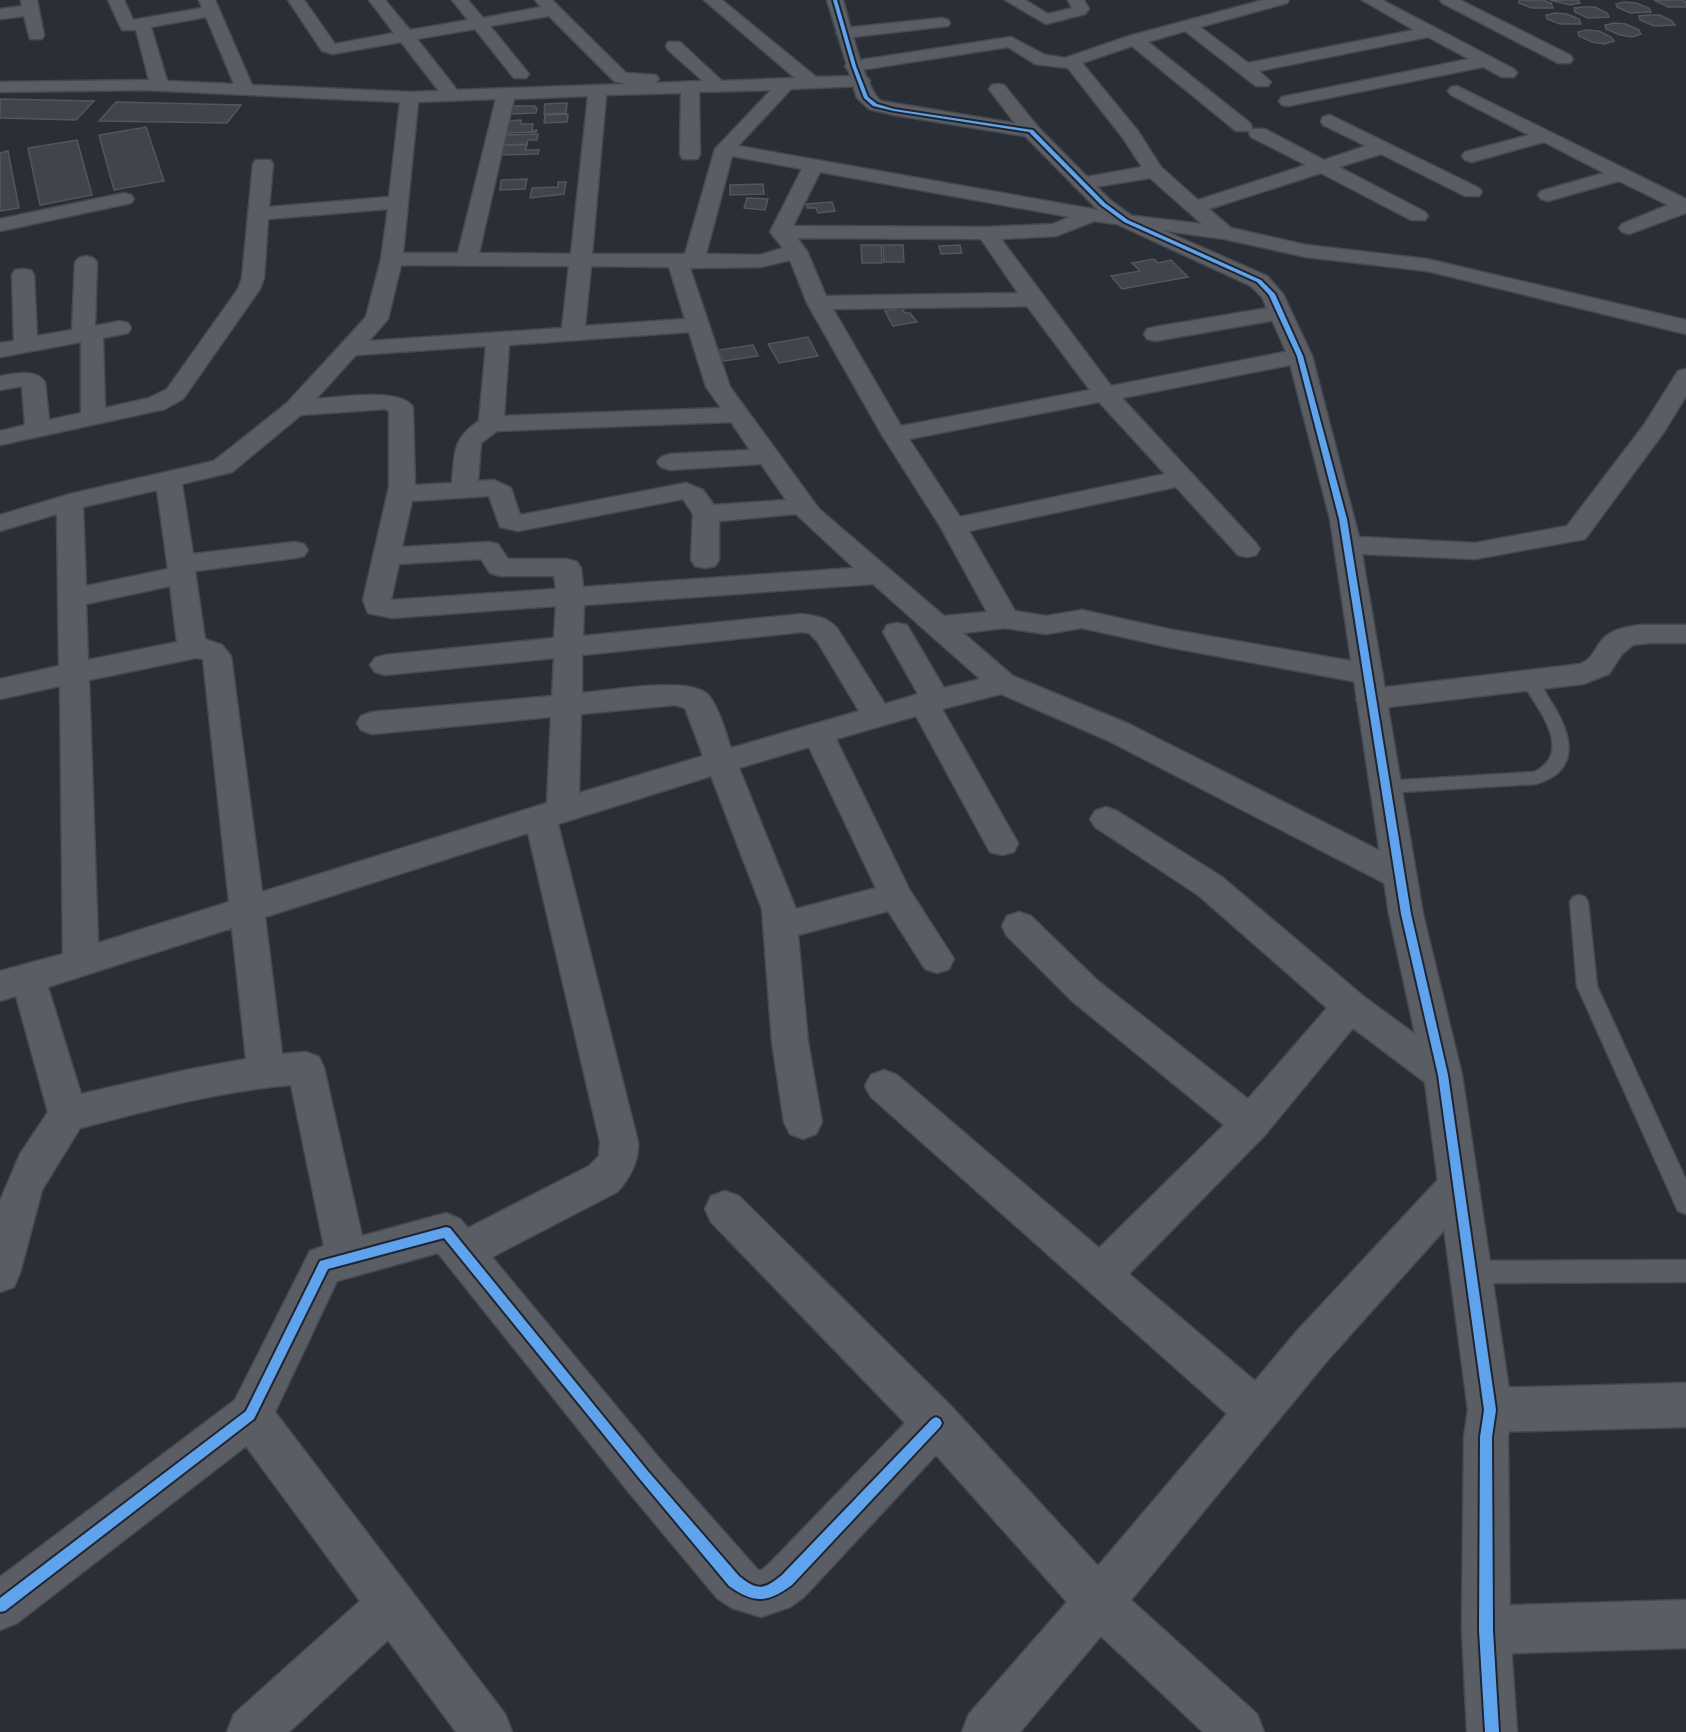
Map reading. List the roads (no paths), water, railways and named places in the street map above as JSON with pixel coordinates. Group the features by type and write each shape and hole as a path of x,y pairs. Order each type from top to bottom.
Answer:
{"street":[{"path":"116,0 128,26 212,3 246,90"},
{"path":"296,0 328,47 346,48 480,24 548,5 620,76 627,79 812,83 1011,42 1041,60 1074,64"},
{"path":"377,0 452,95"},
{"path":"460,0 520,74"},
{"path":"712,0 812,83"},
{"path":"834,0 866,98 876,105 1031,131"},
{"path":"1013,0 1046,19 1079,11 1081,9 1076,0"},
{"path":"1224,233 1154,171 1131,135 1071,61 1135,40 1188,18 1281,0"},
{"path":"1370,0 1508,73"},
{"path":"1448,0 1564,59"},
{"path":"0,14 30,5 36,35"},
{"path":"1188,18 1245,69 1306,115"},
{"path":"142,23 160,86"},
{"path":"844,33 942,23"},
{"path":"1245,69 1430,32"},
{"path":"1135,40 1250,130 1418,216"},
{"path":"674,46 712,81"},
{"path":"1288,101 1485,61"},
{"path":"0,87 160,86 410,97 690,87 712,81"},
{"path":"786,84 724,148 685,262 698,325 718,387 810,515 1003,683 1118,732 1400,876"},
{"path":"690,87 690,155"},
{"path":"998,89 1031,131 1103,204 1126,221 1259,281 1272,294 1300,356 1343,519 1406,914 1443,1075 1460,1185 1490,1410 1486,1437 1486,1630 1492,1732"},
{"path":"573,334 598,90"},
{"path":"1457,91 1685,206"},
{"path":"467,260 506,93"},
{"path":"0,523 70,502 223,467 294,408 377,319 392,259 410,97"},
{"path":"1330,121 1472,192"},
{"path":"1473,156 1545,136"},
{"path":"1195,207 1383,147"},
{"path":"724,148 1126,221 1224,233 1306,251 1441,268 1686,327"},
{"path":"0,438 157,404 176,394 249,289 253,278 263,164"},
{"path":"780,232 814,164"},
{"path":"1082,183 1154,171"},
{"path":"1548,195 1621,174"},
{"path":"0,225 124,199"},
{"path":"259,214 397,201"},
{"path":"1629,228 1685,206"},
{"path":"780,232 987,234 1056,230 1093,215"},
{"path":"780,232 797,250 818,303 894,435 953,526 1005,619"},
{"path":"987,234 1033,299 1106,394 1247,549"},
{"path":"392,259 761,261 797,250"},
{"path":"86,262 93,417"},
{"path":"23,275 26,346"},
{"path":"818,303 1033,299"},
{"path":"1155,334 1280,313"},
{"path":"350,349 698,325"},
{"path":"0,350 120,328"},
{"path":"492,424 498,339"},
{"path":"894,435 1300,356"},
{"path":"1347,544 1475,551 1576,533 1655,427 1686,376"},
{"path":"0,382 24,380 33,382 38,429"},
{"path":"294,408 388,402 401,407 401,494 377,600 378,607 392,609 878,574"},
{"path":"464,490 469,441 492,424 738,415"},
{"path":"670,462 768,456"},
{"path":"953,526 1184,478"},
{"path":"169,481 192,648"},
{"path":"401,494 500,490 509,521 518,523 686,491 694,495 702,512 706,514 804,506"},
{"path":"70,502 81,963"},
{"path":"705,560 706,514"},
{"path":"71,598 182,570 296,550"},
{"path":"388,556 489,550 500,567 567,568 570,595 566,706 552,814 620,1152 612,1170 603,1179 462,1252"},
{"path":"937,626 1005,619 1046,625 1082,620 1168,638 1370,687 1529,681 1595,671 1605,664 1614,645 1624,637 1686,634"},
{"path":"385,665 802,623 817,625 827,635 877,716"},
{"path":"897,632 1002,843"},
{"path":"0,689 192,648 204,648 217,656 266,1070"},
{"path":"68,1114 14,982 723,761 877,716 1003,683"},
{"path":"372,723 675,695 692,698 698,703 723,761 779,909 790,1042 803,1122"},
{"path":"818,734 896,896 937,958"},
{"path":"1106,819 1210,886 1350,1006 1443,1075"},
{"path":"782,926 896,896"},
{"path":"1019,926 1085,991 1251,1124"},
{"path":"1101,1274 1251,1124 1350,1006"},
{"path":"0,1274 23,1189 34,1166 68,1114 225,1076 266,1070 306,1068 347,1259"},
{"path":"884,1086 1257,1412"},
{"path":"987,1732 1099,1602 1311,1347 1460,1185"},
{"path":"725,1209 936,1423 1099,1602 1239,1732"},
{"path":"0,1606 250,1415 324,1265 446,1232 644,1474 734,1581 745,1590 759,1595 774,1591 787,1580 936,1423"},
{"path":"1490,1410 1686,1405"},
{"path":"250,1415 487,1732"},
{"path":"252,1732 392,1604"},
{"path":"1486,1630 1686,1624"}],"lane":[{"path":"1385,787 1536,778 1552,770 1560,757 1560,736 1552,715 1529,681"},
{"path":"1579,902 1587,986 1686,1204"},
{"path":"1472,1272 1686,1271"}]}
